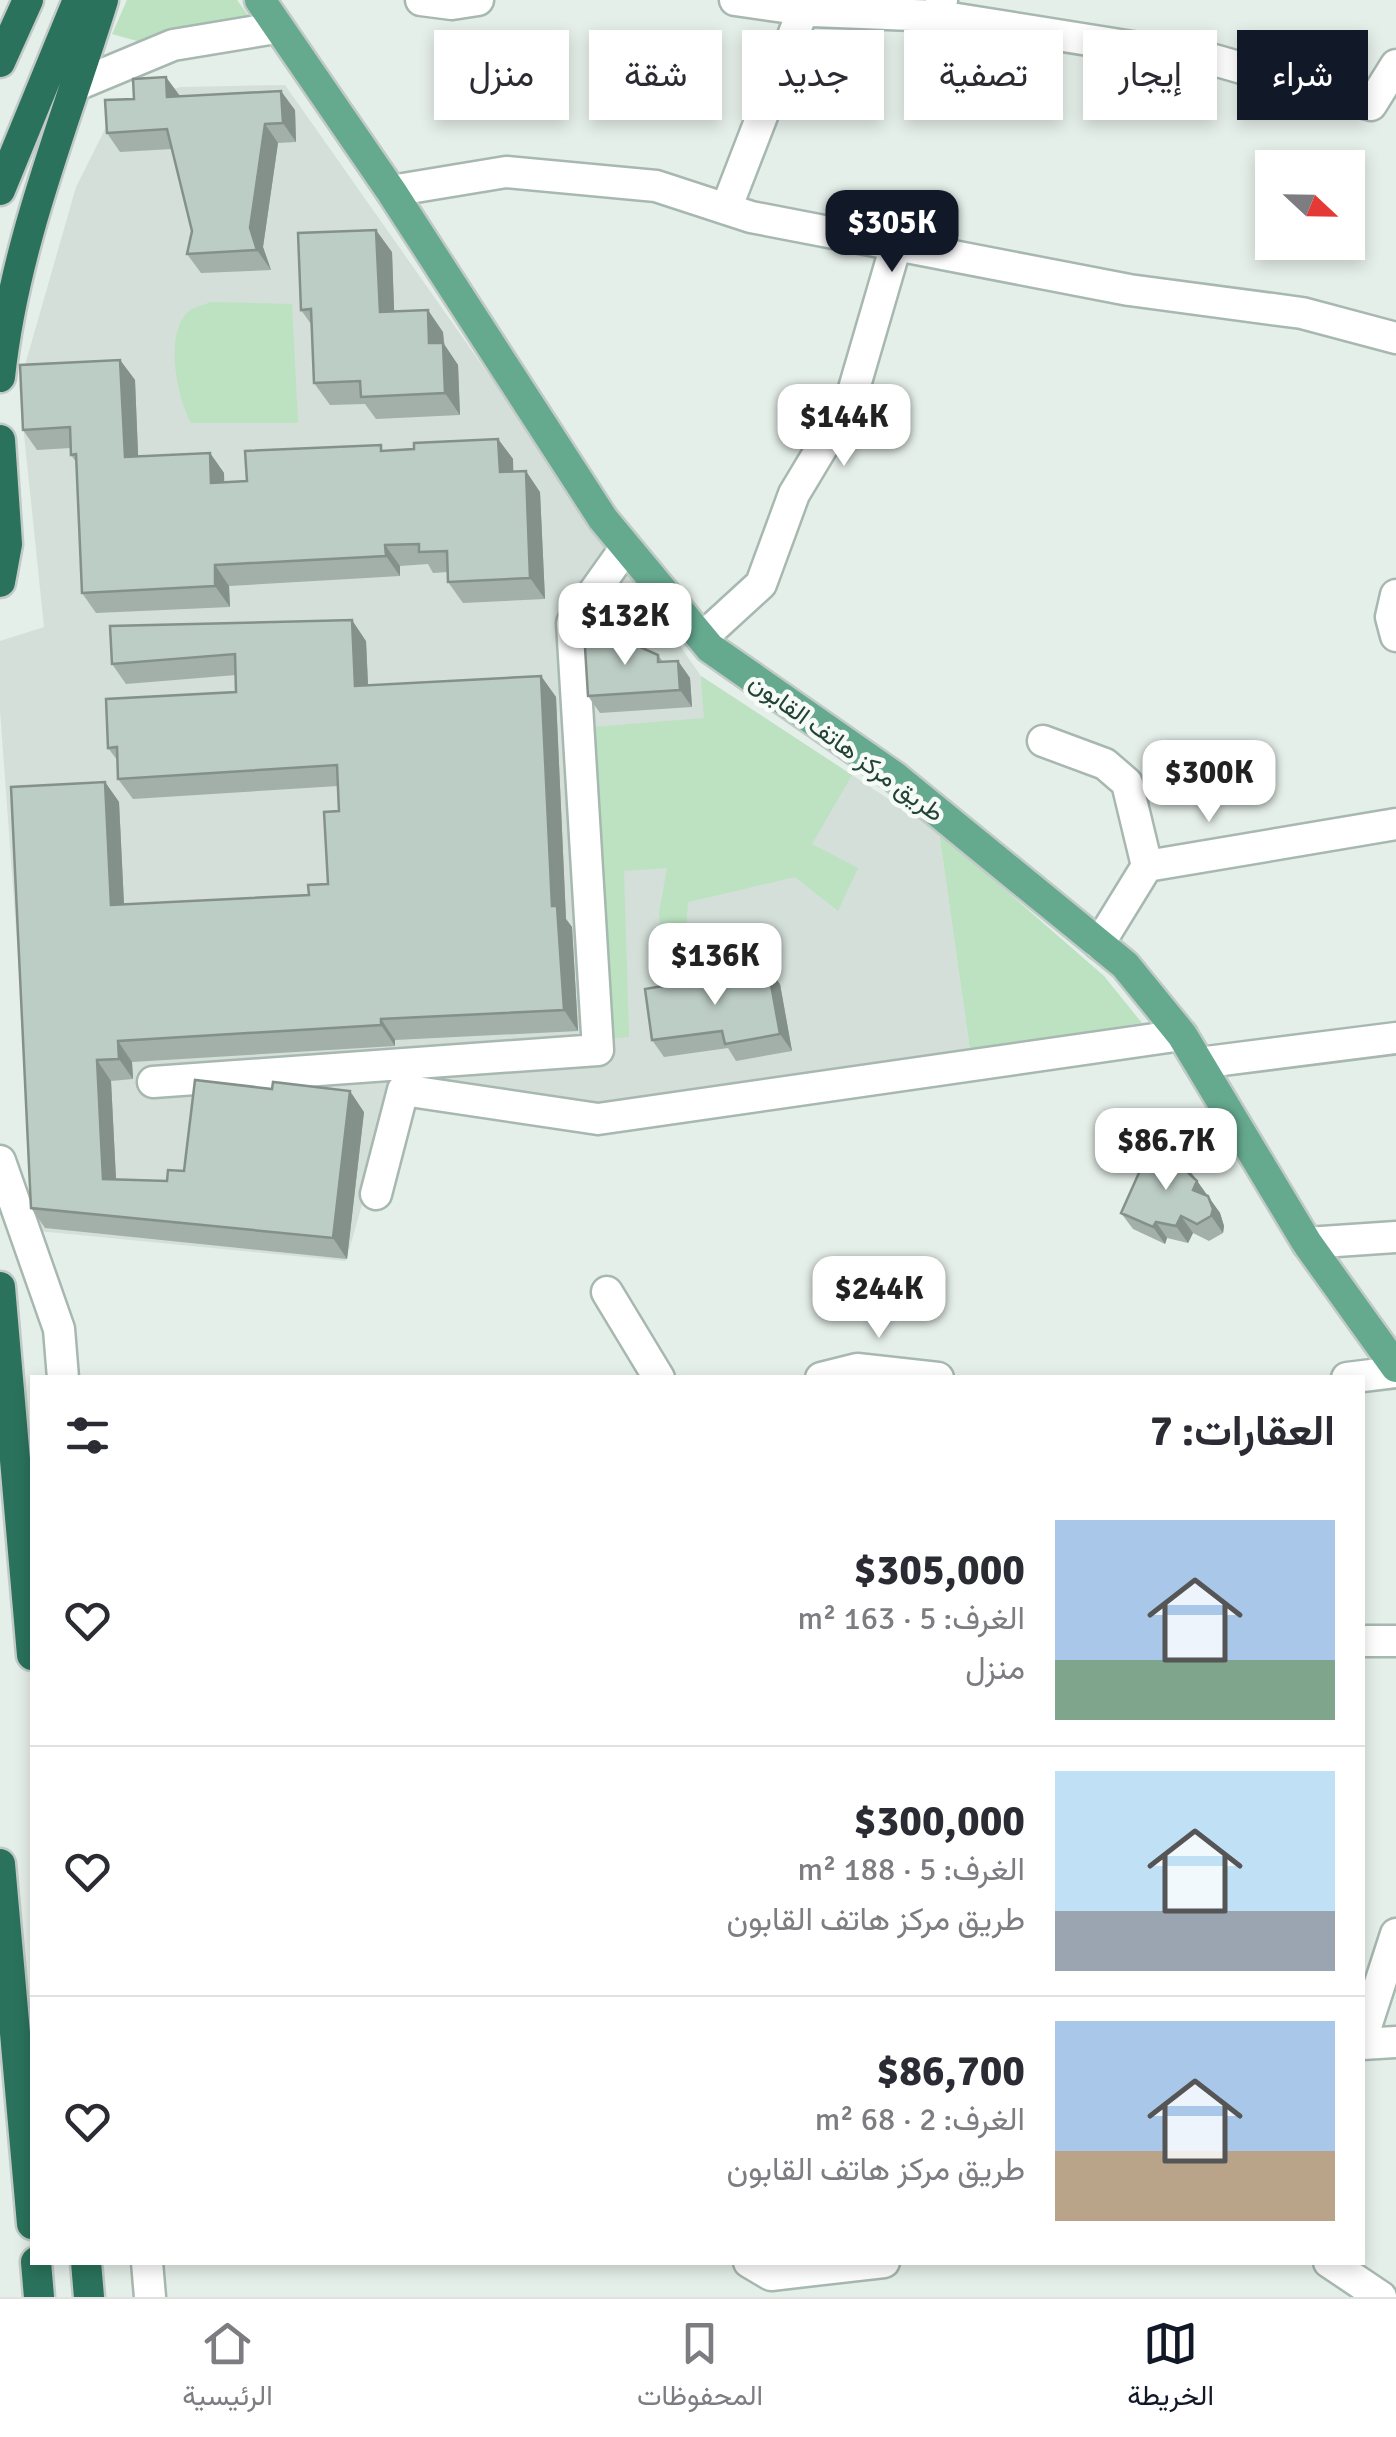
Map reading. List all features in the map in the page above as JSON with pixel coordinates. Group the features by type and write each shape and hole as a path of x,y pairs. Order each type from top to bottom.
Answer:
{"highway":[{"path":"3,56 18,0"},
{"path":"3,56 28,0"},
{"path":"0,190 78,0"},
{"path":"0,378 7,311 31,214 103,0"},
{"path":"0,440 7,544 0,582"},
{"path":"0,1287 30,1632"},
{"path":"0,1864 30,2202"},
{"path":"36,2265 39,2297"},
{"path":"86,2265 89,2297"}],"main road":[{"name":"طريق مركز هاتف القابون","path":"260,0 391,191 592,503 626,547 710,648 895,777 1126,966 1182,1035 1307,1243 1396,1370"}],"street":[{"path":"421,0 452,4 478,0"},
{"path":"735,0 802,10 940,8 1214,60 1372,105 1396,64"},
{"path":"726,209 802,10"},
{"path":"77,85 173,44 276,28"},
{"path":"391,191 506,172 656,186 726,209 896,245 1129,290 1302,313 1396,338"},
{"path":"702,638 760,584 794,494 851,400 896,245"},
{"path":"153,1082 598,1050 572,624 626,547"},
{"path":"1396,594 1390,616 1396,636"},
{"path":"1043,740 1105,764 1126,783 1147,866 1099,944"},
{"path":"1147,866 1396,824"},
{"path":"376,1194 403,1090 598,1119 1182,1035"},
{"path":"1199,1064 1396,1038"},
{"path":"0,1161 59,1329 64,1375"},
{"path":"1307,1243 1396,1237"},
{"path":"607,1292 657,1375"},
{"path":"833,1375 856,1369 911,1375"},
{"path":"1365,1375 1396,1370"},
{"path":"1365,1641 1396,1641"},
{"path":"1365,2032 1396,1934"},
{"path":"1365,2041 1396,2042"},
{"path":"147,2265 150,2297"},
{"path":"764,2278 862,2265"},
{"path":"1333,2265 1381,2297"}],"shaded area":[{"path":"285,85 701,676 939,832 970,1050 668,1097 597,1103 398,1077 346,1261 38,1231 0,710 0,641 44,627 19,386 76,187 110,119 147,95 181,87"}],"green space":[{"path":"127,0 237,0 253,22 144,43 112,34"},
{"path":"211,302 292,304 298,423 191,423 175,366 176,335 188,312"},
{"path":"701,676 852,775 812,844 858,868 838,911 795,877 688,902 684,953 664,974 659,913 667,868 624,871 629,1037 605,1039 594,727 704,718"},
{"path":"939,832 1104,976 1142,1023 970,1050"}],"building":[{"path":"166,77 167,97 281,91 283,123 265,124 250,228 257,250 187,254 192,231 167,129 107,133 105,100 134,99 133,79"},
{"path":"376,230 380,312 428,310 429,343 443,343 445,393 361,397 360,381 314,383 311,309 301,310 298,233"},
{"path":"120,360 125,457 210,453 211,483 247,481 245,451 381,445 381,451 414,449 414,443 498,439 500,472 526,471 530,578 448,582 447,551 419,552 419,544 385,545 386,556 215,565 215,586 82,593 76,454 71,455 70,427 23,430 20,365"},
{"path":"352,620 355,686 541,676 552,906 557,906 564,1010 381,1019 381,1025 118,1041 119,1059 97,1060 103,1179 167,1181 168,1170 184,1171 195,1080 272,1089 273,1082 350,1091 333,1238 31,1208 11,787 105,782 111,905 309,895 308,885 328,884 324,812 339,811 337,765 118,779 117,747 108,748 106,699 236,692 235,654 112,664 110,626"},
{"path":"611,630 612,642 627,641 658,655 658,662 678,661 680,690 588,696 584,631"},
{"path":"768,968 780,1034 725,1044 722,1031 652,1040 645,989"},
{"path":"1151,1146 1183,1161 1181,1166 1197,1181 1193,1190 1208,1196 1213,1209 1211,1216 1197,1224 1181,1216 1176,1226 1156,1222 1153,1227 1121,1213"}]}
